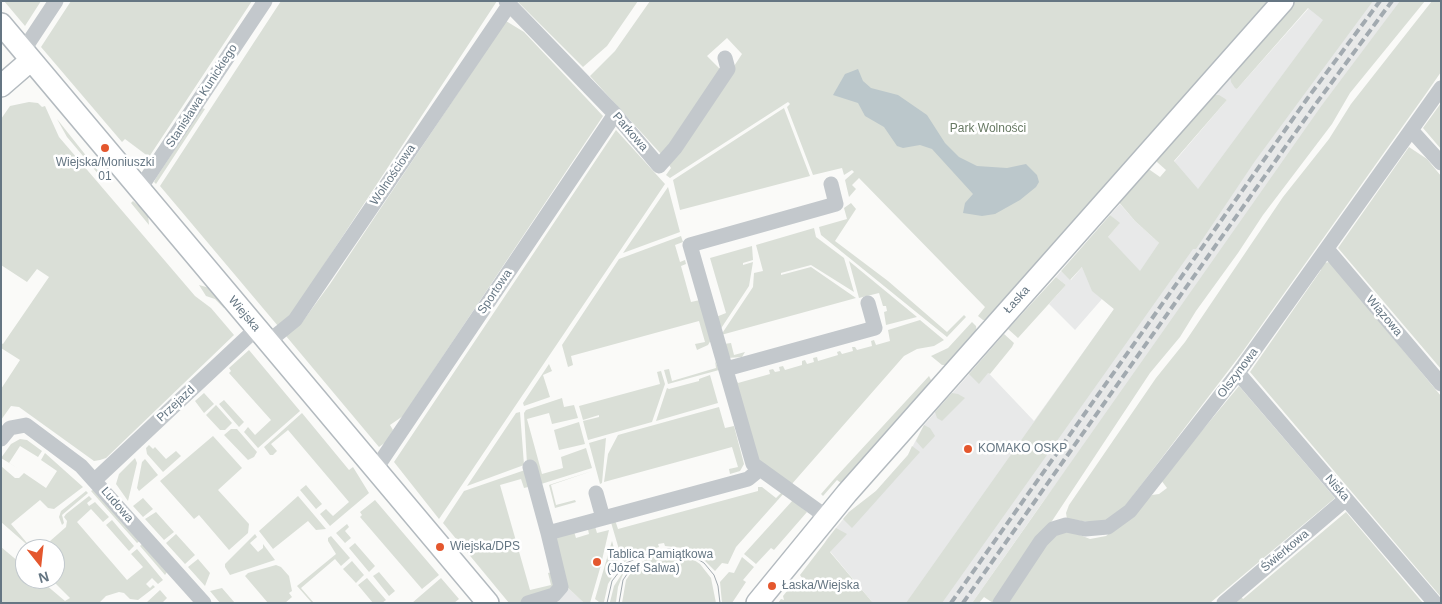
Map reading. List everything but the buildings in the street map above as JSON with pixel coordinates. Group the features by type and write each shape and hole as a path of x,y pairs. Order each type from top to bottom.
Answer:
{"main road":[{"name":"Łaska","path":"757,603 905,426 1283,1"},
{"name":"Wiejska","path":"1,24 488,603"},
{"path":"1,86 27,56"}],"street":[{"path":"27,56 56,1"},
{"name":"Stanisława Kunickiego","path":"139,190 265,1"},
{"name":"Parkowa","path":"507,3 615,114 659,166 675,148 728,69 726,58"},
{"name":"Wolnościowa","path":"262,335 294,320 507,3"},
{"name":"Olszynowa","path":"1000,603 1042,541 1054,529 1066,525 1084,529 1108,527 1130,511 1238,373 1441,88"},
{"name":"Sportowa","path":"375,470 615,114"},
{"path":"1411,130 1441,163"},
{"path":"828,518 753,464 690,245 836,204 831,184"},
{"name":"Wiązowa","path":"1327,249 1441,384"},
{"path":"726,369 875,328 868,303"},
{"name":"Przejazd","path":"95,480 262,335"},
{"name":"Niska","path":"1238,373 1435,603"},
{"name":"Ludowa","path":"1,439 10,428 16,425 32,428 82,466 204,603"},
{"path":"528,603 554,595 561,587 530,467"},
{"path":"548,533 748,479 759,470"},
{"path":"596,493 603,518"},
{"name":"Świerkowa","path":"1224,603 1346,499"}],"shaded area":[{"path":"1340,1 1411,1 1040,506 972,603 873,603 824,544 827,539 849,512 876,491 908,455 924,425 979,363 1034,421 1114,309 1102,299 1075,330 1049,304 1066,285 1056,277 1061,271 1071,280 1119,224 1110,215 1120,204 1159,243 1174,162 1227,100 1211,95 1230,74 1237,89 1309,8"},
{"path":"858,69 863,81 871,88 898,95 927,115 945,143 959,157 977,166 1007,168 1026,164 1037,175 1039,182 1036,187 1020,200 995,214 982,216 963,213 965,203 973,194 932,149 920,145 903,148 897,146 884,127 865,116 858,103 833,95 845,74"},
{"path":"565,585 584,603 538,603"}],"green space":[{"path":"4,1 41,1 25,26"},
{"path":"71,1 252,1 149,157 125,139 122,142 41,47"},
{"path":"281,1 497,1 291,315 278,326 160,186"},
{"path":"517,1 638,1 607,46 583,67"},
{"name":"Park Wolności","path":"650,1 1270,1 989,320 983,320 978,316 985,307 859,178 852,185 856,189 849,197 845,180 854,172 852,170 844,175 842,168 813,175 787,107 790,104 788,102 670,178 666,175 671,168 669,165 742,54 727,38 707,56 721,70 671,145 661,154 590,76 615,51"},
{"path":"1295,1 1373,1 1255,161 1196,249 1193,249 942,603 906,603 1114,309 1092,291 1082,267 1070,280 1061,271 1110,215 1120,223 1108,237 1140,271 1159,243 1135,221 1117,200 1144,170 1150,170 1160,177 1166,170 1157,162 1156,157 1211,95 1219,95 1227,100 1174,161 1198,189 1323,20 1308,8 1237,89 1235,88 1231,82 1230,74"},
{"path":"1400,1 1425,1 1350,93 1332,124 1263,215 1180,337 1150,373 1052,521 993,603 984,597 979,603 972,603 1322,105"},
{"path":"1432,1 1441,1 1441,72 1425,95 1241,354 1116,518 1096,523 1067,519 1066,513 1069,505 1156,378 1185,342 1283,197 1329,139 1351,104"},
{"path":"506,21 524,32 603,116 403,416 390,425 393,430 386,442 379,447 286,336 303,321 330,284"},
{"path":"29,102 38,103 42,107 45,106 59,137 195,296 211,308 234,335 106,458 100,460 94,461 19,407 11,406 1,420 1,389 20,360 1,348 1,343 3,344 49,277 37,269 27,282 1,265 1,119 10,106"},
{"path":"1441,103 1441,149 1423,128"},
{"path":"202,108 205,109 156,184 154,182 156,178"},
{"path":"784,108 810,176 680,210 673,180"},
{"path":"57,119 103,177 105,182 67,137"},
{"path":"616,130 665,184 439,519 394,462"},
{"path":"1409,147 1427,159 1441,176 1441,369 1338,248"},
{"path":"668,187 680,232 623,253"},
{"path":"133,201 148,214 149,225 131,203"},
{"path":"851,203 856,209 835,241 888,281 947,332 964,315 966,317 947,337 821,235 819,227 847,219 844,208"},
{"path":"814,228 816,237 844,258 854,292 811,265 781,273 781,275 811,267 856,298 721,335 753,287 754,273 763,271 756,245"},
{"path":"681,236 683,242 675,245 680,262 685,260 686,264 681,266 691,302 700,300 711,340 708,345 697,350 695,344 705,342 699,321 571,356 573,365 568,367 562,345 619,259"},
{"path":"752,246 753,260 743,263 743,265 753,262 749,286 720,330 716,317 726,313 710,258"},
{"path":"849,261 917,317 886,325 884,312 887,311 886,306 883,306 879,293 859,298"},
{"path":"1330,262 1441,396 1441,597 1250,372 1321,270 1320,268 1323,263"},
{"path":"1056,277 1066,285 1018,338 1008,329"},
{"path":"199,285 213,289 226,306 224,308 215,299 206,296"},
{"path":"920,320 944,340 934,346 917,349 904,356 791,485 759,462 733,373 738,383 770,374 769,370 780,371 779,367 783,366 785,370 802,365 802,361 805,360 807,364 814,362 813,358 817,357 818,361 838,355 837,352 840,351 842,354 853,351 852,347 855,347 857,350 872,346 871,341 874,340 876,345 890,341 888,330"},
{"path":"972,322 976,326 977,334 947,365 942,365 931,356 948,348"},
{"path":"1004,334 1014,343 1012,347 990,374 988,373 979,384 969,374"},
{"path":"731,343 734,355 745,352 742,357 728,358 724,344"},
{"path":"249,350 300,411 258,448 244,432 248,427 255,435 271,420 229,373 231,371 229,368"},
{"path":"715,361 719,370 668,384 664,370 669,369 672,381 716,368"},
{"path":"549,364 552,371 543,375 550,397 524,406 523,403"},
{"path":"661,371 665,384 652,422 588,440 583,421 599,417 599,415 583,420 579,406 660,384 657,372"},
{"path":"710,375 718,403 656,421 667,388 699,381 699,379"},
{"path":"929,376 932,382 897,423 841,483 837,480 823,496 821,494 835,478"},
{"path":"1239,386 1335,498 1210,603 1006,603 1050,537 1070,531 1090,539 1106,536 1152,495 1159,494 1167,488 1161,480"},
{"path":"204,393 214,404 204,413 195,401"},
{"path":"952,393 965,398 942,421 937,418 935,412"},
{"path":"562,398 564,407 574,405 578,418 552,424 549,413 527,419 542,474 563,468 561,457 586,448 592,468 538,485 527,464 524,413 526,410"},
{"path":"224,400 244,422 239,427 219,404"},
{"path":"216,405 232,423 225,430 220,430 206,415"},
{"path":"719,407 725,428 734,426 744,464 740,471 730,474 729,469 738,467 732,447 604,482 608,454 618,435"},
{"path":"520,412 524,465 467,486 516,413"},
{"path":"302,413 349,470 353,467 369,493 330,526 320,514 326,509 333,516 349,502 288,430 271,444 277,451 273,455 270,455 264,447"},
{"path":"579,422 585,444 559,450 554,430"},
{"path":"924,425 930,428 935,436 923,449 916,441"},
{"path":"231,429 237,429 257,452 254,457 248,460 224,435"},
{"path":"213,436 242,468 218,490 249,524 248,533 229,550 199,515 194,519 160,481"},
{"path":"606,438 602,483 600,484 589,443"},
{"path":"20,439 27,440 42,451 38,457 20,446 9,463 1,458 11,444"},
{"path":"149,445 153,449 155,447 166,459 176,451 181,456 163,472 147,454 146,448"},
{"path":"912,446 920,452 852,528 843,519 876,491 908,455"},
{"path":"45,453 83,487 54,509 48,508 40,500 11,524 24,539 21,539 1,522 1,466 15,478 19,478 24,473 46,488 57,471 41,460"},
{"path":"135,458 137,463 128,501 116,484 119,474"},
{"path":"145,459 158,475 139,491 137,488 142,462"},
{"path":"525,470 532,486 524,488 521,479 500,485 530,590 551,585 548,573 555,571 554,592 517,603 509,603 443,523 464,491"},
{"path":"592,471 551,485 556,505 575,500 576,502 555,508 549,485"},
{"path":"306,485 322,504 316,509 300,490"},
{"path":"758,487 762,487 776,498 783,491 785,492 736,547 728,564 722,563 715,571 698,554 683,548 665,546 664,543 658,544 659,547 638,553 623,563 610,519 614,517 618,529 758,491"},
{"path":"94,489 140,541 137,543 91,491"},
{"path":"86,491 88,493 62,515 64,523 62,525 59,517 61,511"},
{"path":"89,496 92,499 87,503 89,506 95,502 109,517 103,522 91,509 77,522 127,580 143,567 131,554 137,549 163,580 158,584 152,578 146,584 150,588 153,585 155,587 138,600 130,599 124,593 119,592 106,596 99,603 1,603 1,547 15,559 15,589 51,589 65,601 70,598 61,589 65,589 65,539 52,539 66,527 67,521 64,517"},
{"path":"298,496 326,529 316,530 308,521 273,549 259,531"},
{"path":"143,498 153,509 143,517 133,506"},
{"path":"375,500 439,575 422,589 360,517 362,515 360,512"},
{"path":"793,500 807,512 774,550 771,548 756,564 744,554"},
{"path":"156,512 174,532 164,540 145,519"},
{"path":"1346,512 1423,603 1224,603 1233,587 1243,599"},
{"path":"112,520 134,546 129,551 106,525"},
{"path":"594,523 597,533 609,530 602,560 596,559 596,564 601,565 590,603 584,603 565,585 553,535 573,528 576,538 589,534 587,525"},
{"path":"347,524 349,527 345,531 351,538 345,543 336,533"},
{"path":"836,528 847,534 830,552 873,603 778,603 781,599 784,600 783,596 796,580 799,582 802,578 800,575"},
{"path":"176,534 195,555 185,564 166,543"},
{"path":"255,534 257,537 250,543 258,552 263,548 263,544 275,560 230,575 225,564"},
{"path":"331,536 350,558 341,566 335,559 301,588 314,603 312,603 297,586 336,554 328,541 328,538"},
{"path":"612,541 619,566 608,584 604,602 599,602 595,599"},
{"path":"355,543 375,566 369,572 349,548"},
{"path":"142,544 167,572 165,575 140,546"},
{"path":"666,552 688,556 700,564 711,578 716,603 622,603 626,580 635,567 649,557"},
{"path":"742,557 754,567 743,580 746,582 732,603 722,603 720,582 729,572 734,573"},
{"path":"198,559 210,573 205,586 188,567"},
{"path":"352,561 364,575 356,583 343,569"},
{"path":"276,565 281,567 289,576 292,591 289,593 292,597 285,603 268,603 245,576 248,573"},
{"path":"625,569 618,587 616,602 610,602 614,586"},
{"path":"379,572 395,591 389,596 373,576"},
{"path":"367,578 386,600 382,603 373,603 358,585"},
{"path":"441,578 459,599 454,603 412,603"},
{"path":"222,588 235,603 220,603 210,591"},
{"path":"160,590 167,598 162,603 146,603"}],"tram line":[{"path":"607,603 612,581 626,563 655,551 670,549 686,552 704,563 714,575 718,586 720,603"},
{"path":"619,603 623,580 634,564"}],"railway":[{"path":"951,603 1307,99 1380,1"},
{"path":"963,603 1315,105 1392,1"}],"place":[{"name":"Wiejska/Moniuszki 01","path":"105,148"},
{"name":"KOMAKO OSKP","path":"968,449"},
{"name":"Wiejska/DPS","path":"440,547"},
{"name":"Tablica Pamiątkowa (Józef Salwa)","path":"597,562"},
{"name":"Łaska/Wiejska","path":"772,586"}]}
